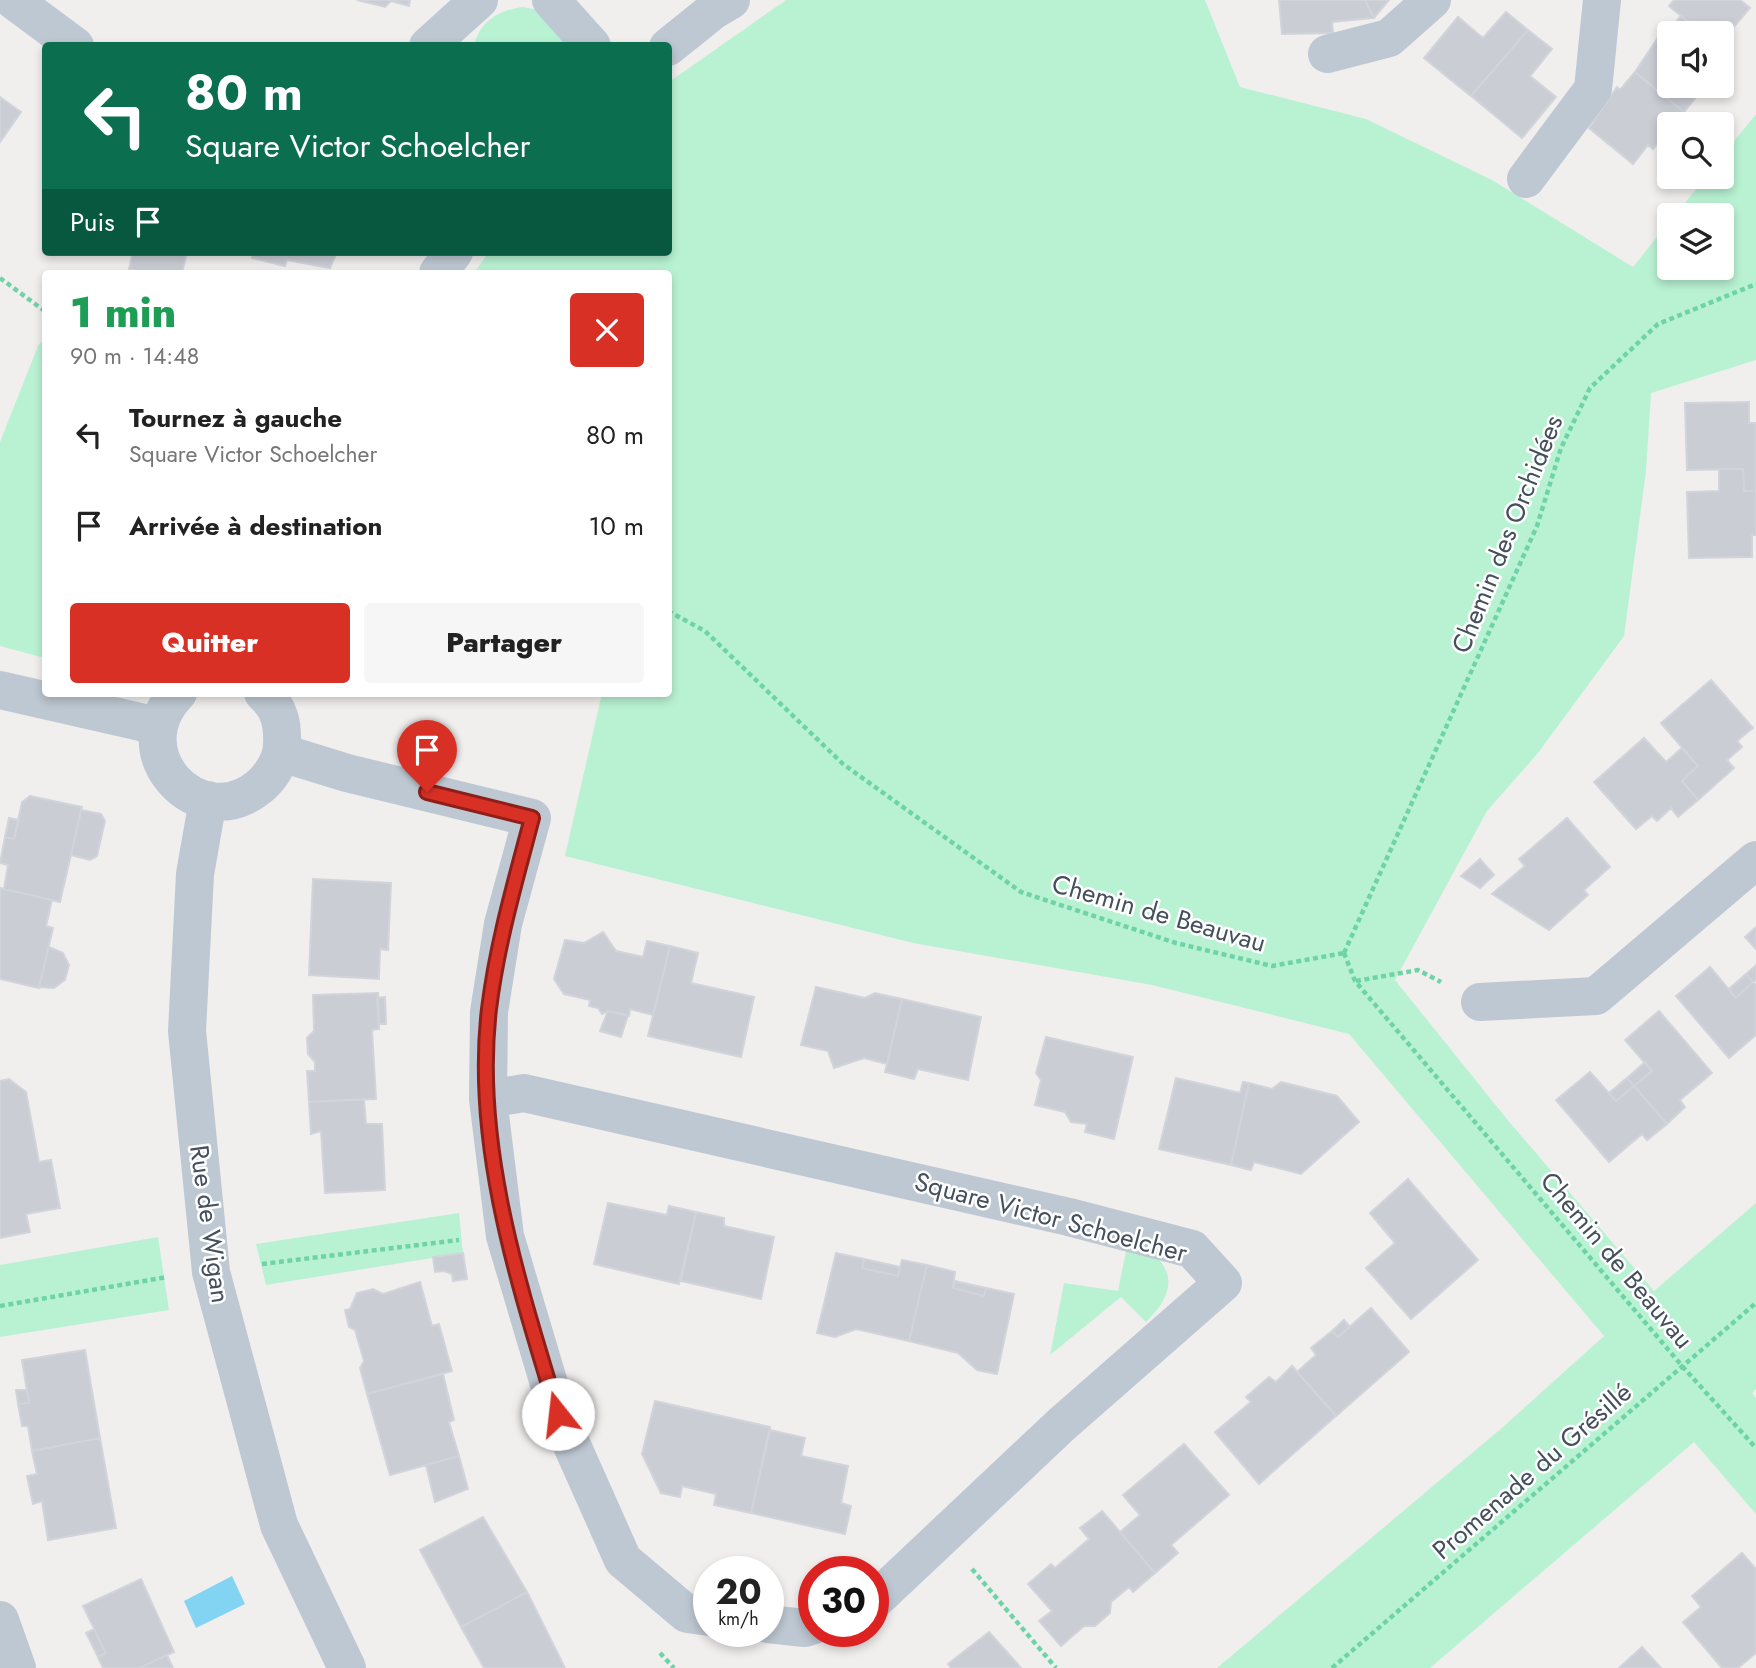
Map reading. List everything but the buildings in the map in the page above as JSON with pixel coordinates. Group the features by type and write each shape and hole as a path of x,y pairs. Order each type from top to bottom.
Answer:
{"street":[{"path":"13,0 70,42"},
{"path":"432,42 479,0"},
{"path":"551,0 588,42"},
{"path":"672,44 714,10 732,0"},
{"path":"1328,54 1389,38 1432,0"},
{"path":"1526,179 1593,89 1602,0"},
{"path":"440,270 451,256"},
{"path":"0,690 158,726"},
{"path":"174,697 168,703 158,726 158,753 170,780 187,792 208,800 228,801 250,795 269,779 282,753 283,727 275,704 267,697"},
{"path":"282,753 348,773 532,818 503,924 489,1012 488,1099 505,1236 558,1414 623,1560 687,1614 693,1615"},
{"name":"Rue de Wigan","path":"208,800 195,874 187,1031 211,1272 279,1525 347,1668"},
{"path":"1479,1002 1596,996 1756,860"},
{"name":"Square Victor Schoelcher","path":"488,1099 524,1093 1069,1216 1192,1249 1223,1283 1062,1424 889,1587"},
{"path":"0,1620 17,1668"}],"path":[{"path":"0,278 42,309"},
{"name":"Chemin des Orchidées","path":"1344,953 1537,526 1561,448 1590,388 1658,324 1756,285"},
{"name":"Chemin de Beauvau","path":"672,613 705,631 843,764 1021,892 1176,943 1272,966 1344,953 1355,981 1683,1367 1756,1448"},
{"path":"1355,981 1418,970 1479,1002"},
{"path":"262,1264 470,1239"},
{"path":"0,1306 167,1277"},
{"name":"Promenade du Grésillé","path":"1332,1668 1756,1303"},
{"path":"969,1565 1056,1668"},
{"path":"655,1647 674,1668"}],"green space":[{"path":"786,0 1205,0 1240,87 1366,119 1492,180 1633,267 1657,237 1657,280 1734,280 1734,203 1685,203 1696,189 1734,189 1734,141 1756,114 1756,360 1651,393 1646,471 1624,636 1538,753 1487,811 1395,980 1506,1118 1654,1291 1756,1203 1756,1389 1752,1393 1756,1398 1756,1514 1694,1442 1430,1668 1217,1668 1503,1427 1604,1336 1349,1034 1152,985 913,943 565,856 601,697 672,697 672,270 476,270 486,256 672,256 672,80"},
{"path":"523,7 538,10 564,42 475,42 486,23 506,11"},
{"path":"42,341 42,657 0,646 0,442"},
{"path":"459,1213 463,1253 266,1285 256,1244"},
{"path":"158,1237 169,1310 0,1337 0,1265"},
{"path":"1127,1246 1152,1254 1164,1268 1168,1285 1163,1301 1146,1322 1121,1297 1050,1355 1064,1283 1118,1291"}],"water":[{"path":"232,1576 245,1604 196,1628 184,1601"}],"route":[{"path":"427,792 532,818 499,946 489,1012 488,1099 505,1236 558,1414"}]}
